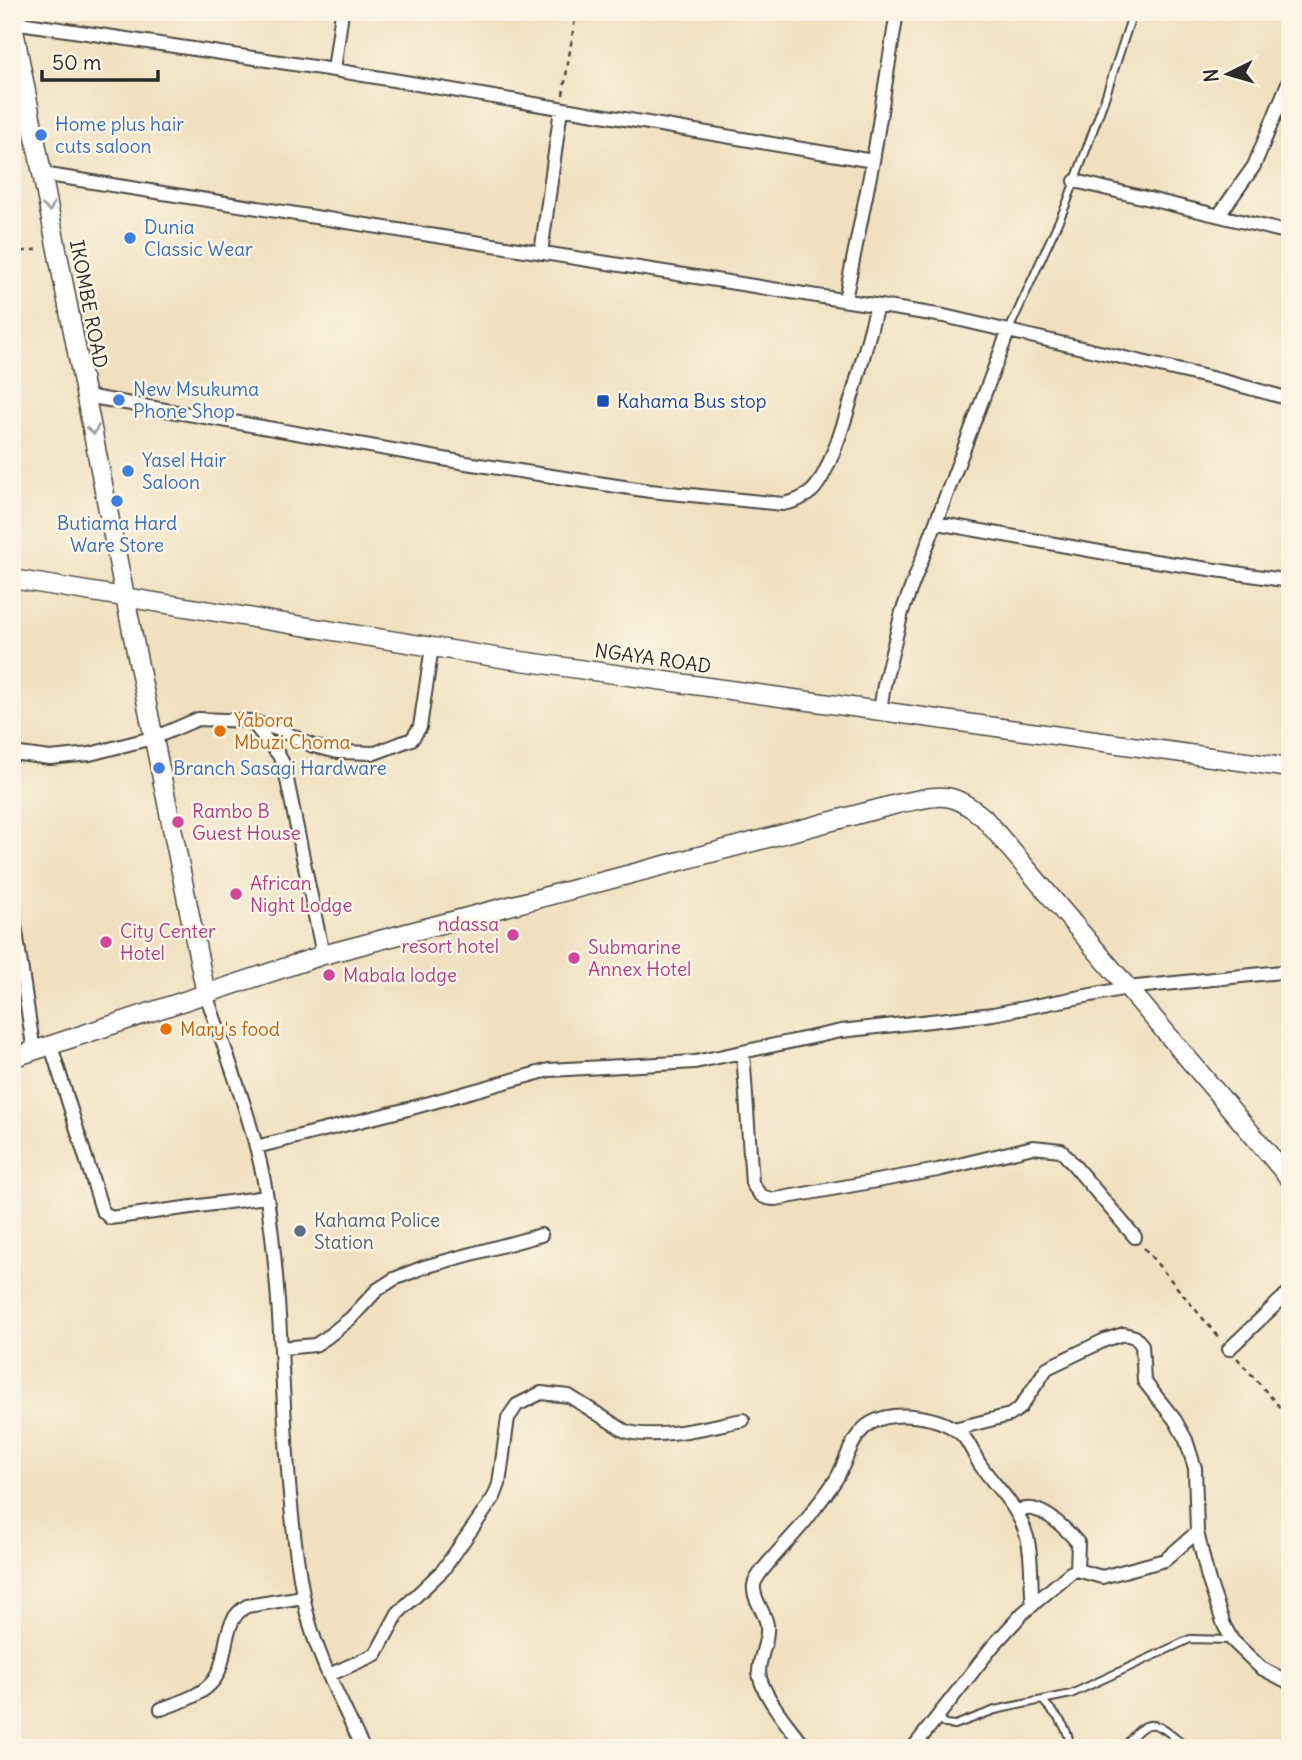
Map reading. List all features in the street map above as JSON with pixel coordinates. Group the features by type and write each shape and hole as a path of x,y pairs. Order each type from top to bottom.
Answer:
{"street":[{"path":"334,71 342,12"},
{"path":"845,300 873,161 897,12"},
{"path":"12,21 334,71 873,161"},
{"name":"IKOMBE ROAD","path":"12,21 206,994"},
{"path":"1219,215 1254,166 1290,78"},
{"path":"541,253 561,109"},
{"path":"42,174 944,316 1290,398"},
{"path":"1075,181 1290,233"},
{"path":"86,396 479,465 650,491 783,504 799,501 814,490 834,452 877,306"},
{"path":"880,710 902,612 1008,332"},
{"path":"937,523 1128,557 1290,581"},
{"name":"NGAYA ROAD","path":"12,579 432,647 1290,768"},
{"path":"12,753 50,758 90,754 156,737 198,719 251,721 280,730 313,746 338,752 375,753 412,739 419,727 432,647"},
{"path":"251,721 284,765 323,955"},
{"path":"12,1058 323,955 935,796 964,801 984,818 1290,1179"},
{"path":"12,905 18,987 34,1052"},
{"path":"256,1147 549,1070 695,1062 841,1031 993,1014 1127,988 1290,971"},
{"path":"206,994 256,1147 267,1197 282,1348 287,1478 303,1597 329,1675 363,1748"},
{"path":"51,1046 103,1210 110,1218 267,1197"},
{"path":"743,1052 751,1175 758,1194 765,1199 938,1170 1033,1147 1047,1147 1061,1150 1135,1237"},
{"path":"282,1348 315,1345 351,1318 377,1290 394,1279 425,1267 541,1236"},
{"path":"1229,1349 1290,1291"},
{"path":"954,1429 1010,1415 1020,1408 1047,1368 1105,1340 1124,1334 1135,1336 1142,1345 1144,1381 1175,1420 1186,1440 1195,1468 1197,1532 1208,1578 1224,1625 1232,1640 1261,1668 1290,1683"},
{"path":"329,1675 376,1654 398,1613 443,1570 481,1516 499,1484 508,1419 517,1405 541,1393 569,1395 625,1431 635,1434 679,1431 743,1420"},
{"path":"806,1748 781,1715 759,1674 767,1628 754,1586 758,1574 803,1527 837,1478 859,1434 871,1423 907,1414 954,1429 963,1436 981,1466 1016,1510 1027,1536 1031,1553 1030,1583 1033,1605"},
{"path":"1016,1510 1034,1509 1060,1524 1071,1534 1078,1543 1077,1570"},
{"path":"913,1748 992,1647 1033,1605 1070,1573 1077,1570 1102,1577 1165,1560 1197,1532"},
{"path":"161,1709 198,1694 214,1680 221,1666 231,1622 240,1609 303,1597"}],"lane":[{"path":"1008,332 1049,246 1075,181 1133,12"},
{"path":"936,1717 954,1726 995,1710 1070,1694 1190,1639 1232,1640"},
{"path":"1043,1701 1064,1723 1071,1748"},
{"path":"1124,1748 1140,1727 1149,1724 1156,1725 1188,1748"}],"path":[{"path":"561,109 576,12"},
{"path":"12,253 57,246"},
{"path":"1135,1237 1290,1419"}],"shaded area":[{"path":"203,12 300,12 298,25"}],"place":[{"name":"Home plus hair cuts saloon","path":"41,135"},
{"name":"Dunia Classic Wear","path":"130,238"},
{"name":"New Msukuma Phone Shop","path":"119,400"},
{"name":"Kahama Bus stop","path":"603,401"},
{"name":"Yasel Hair Saloon","path":"128,471"},
{"name":"Butiama Hard Ware Store","path":"117,501"},
{"name":"Yabora Mbuzi Choma","path":"220,731"},
{"name":"Branch Sasagi Hardware","path":"159,768"},
{"name":"Rambo B Guest House","path":"178,822"},
{"name":"African Night Lodge","path":"236,894"},
{"name":"ndassa resort hotel","path":"513,935"},
{"name":"City Center Hotel","path":"106,942"},
{"name":"Submarine Annex Hotel","path":"574,958"},
{"name":"Mabala lodge","path":"329,975"},
{"name":"Mary's food","path":"166,1029"},
{"name":"Kahama Police Station","path":"300,1231"}]}
